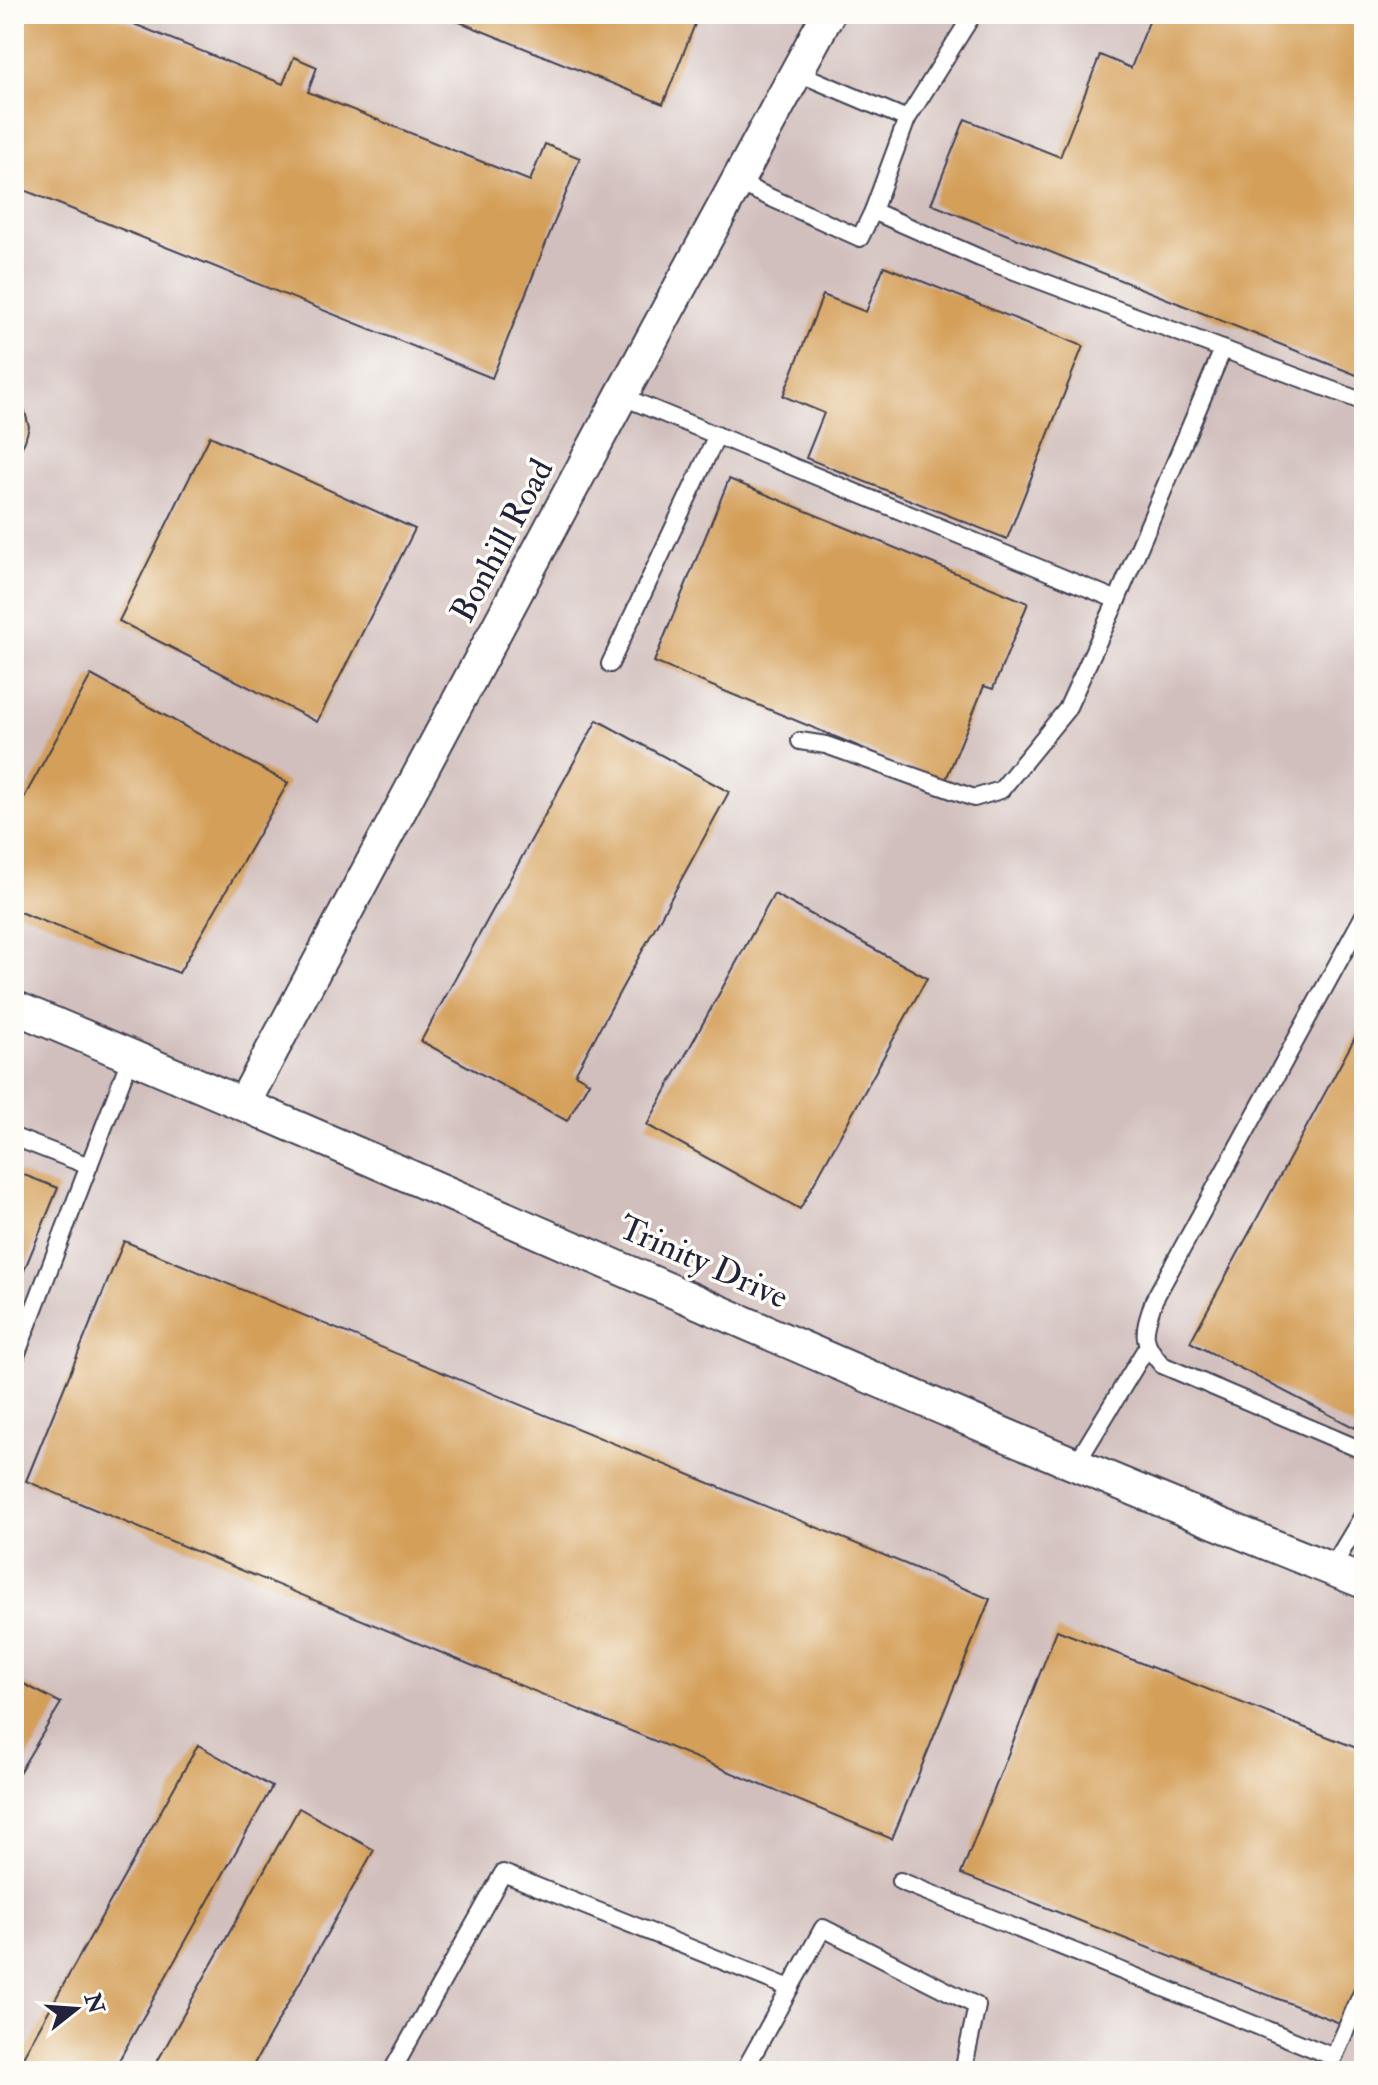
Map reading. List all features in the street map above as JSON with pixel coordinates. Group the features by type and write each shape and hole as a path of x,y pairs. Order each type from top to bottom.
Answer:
{"street":[{"name":"Bonhill Road","path":"244,1103 828,14"},
{"name":"Trinity Drive","path":"14,1007 244,1103 1076,1464 1364,1582"}],"lane":[{"path":"736,182 860,238 907,119 973,14"},
{"path":"796,72 907,119"},
{"path":"873,211 980,258 1364,402"},
{"path":"800,741 826,745 974,798 1001,790 1067,709 1117,600 1223,349"},
{"path":"621,396 1117,600"},
{"path":"610,664 717,435"},
{"path":"1364,915 1154,1300 1144,1332 1147,1347 1162,1365 1364,1451"},
{"path":"14,1361 131,1056"},
{"path":"14,1137 89,1166"},
{"path":"1076,1464 1147,1347"},
{"path":"1331,1569 1364,1514"},
{"path":"392,2071 503,1873 790,1988"},
{"path":"900,1881 1334,2057 1364,1988"},
{"path":"744,2071 823,1928 977,2006 963,2071"}],"shaded area":[{"path":"14,14 1364,14 1364,2071 14,2071"}],"building":[{"path":"14,14 109,14 283,84 294,57 317,67 308,92 530,181 545,144 580,158 492,378 14,186"},
{"path":"440,14 699,14 663,104"},
{"path":"1152,14 1364,14 1364,378 931,204 965,119 1060,157 1100,55 1131,68"},
{"path":"884,266 1083,346 1007,539 806,458 824,413 783,396 823,295 866,312"},
{"path":"14,397 24,408 29,427 14,462"},
{"path":"210,436 415,529 317,722 119,621"},
{"path":"729,479 1028,603 993,689 984,686 945,782 654,662"},
{"path":"91,675 288,783 179,973 14,910 14,816"},
{"path":"597,720 729,792 575,1074 589,1082 567,1121 421,1041"},
{"path":"774,894 927,978 800,1209 647,1125"},
{"path":"1364,1021 1364,1411 1355,1428 1190,1342"},
{"path":"14,1171 58,1188 14,1295"},
{"path":"124,1241 990,1599 892,1839 26,1481"},
{"path":"1057,1630 1364,1751 1364,1967 1342,2024 961,1874"},
{"path":"14,1679 61,1703 14,1781"},
{"path":"198,1745 272,1787 113,2071 15,2071"},
{"path":"299,1808 374,1850 250,2071 152,2071"}]}
